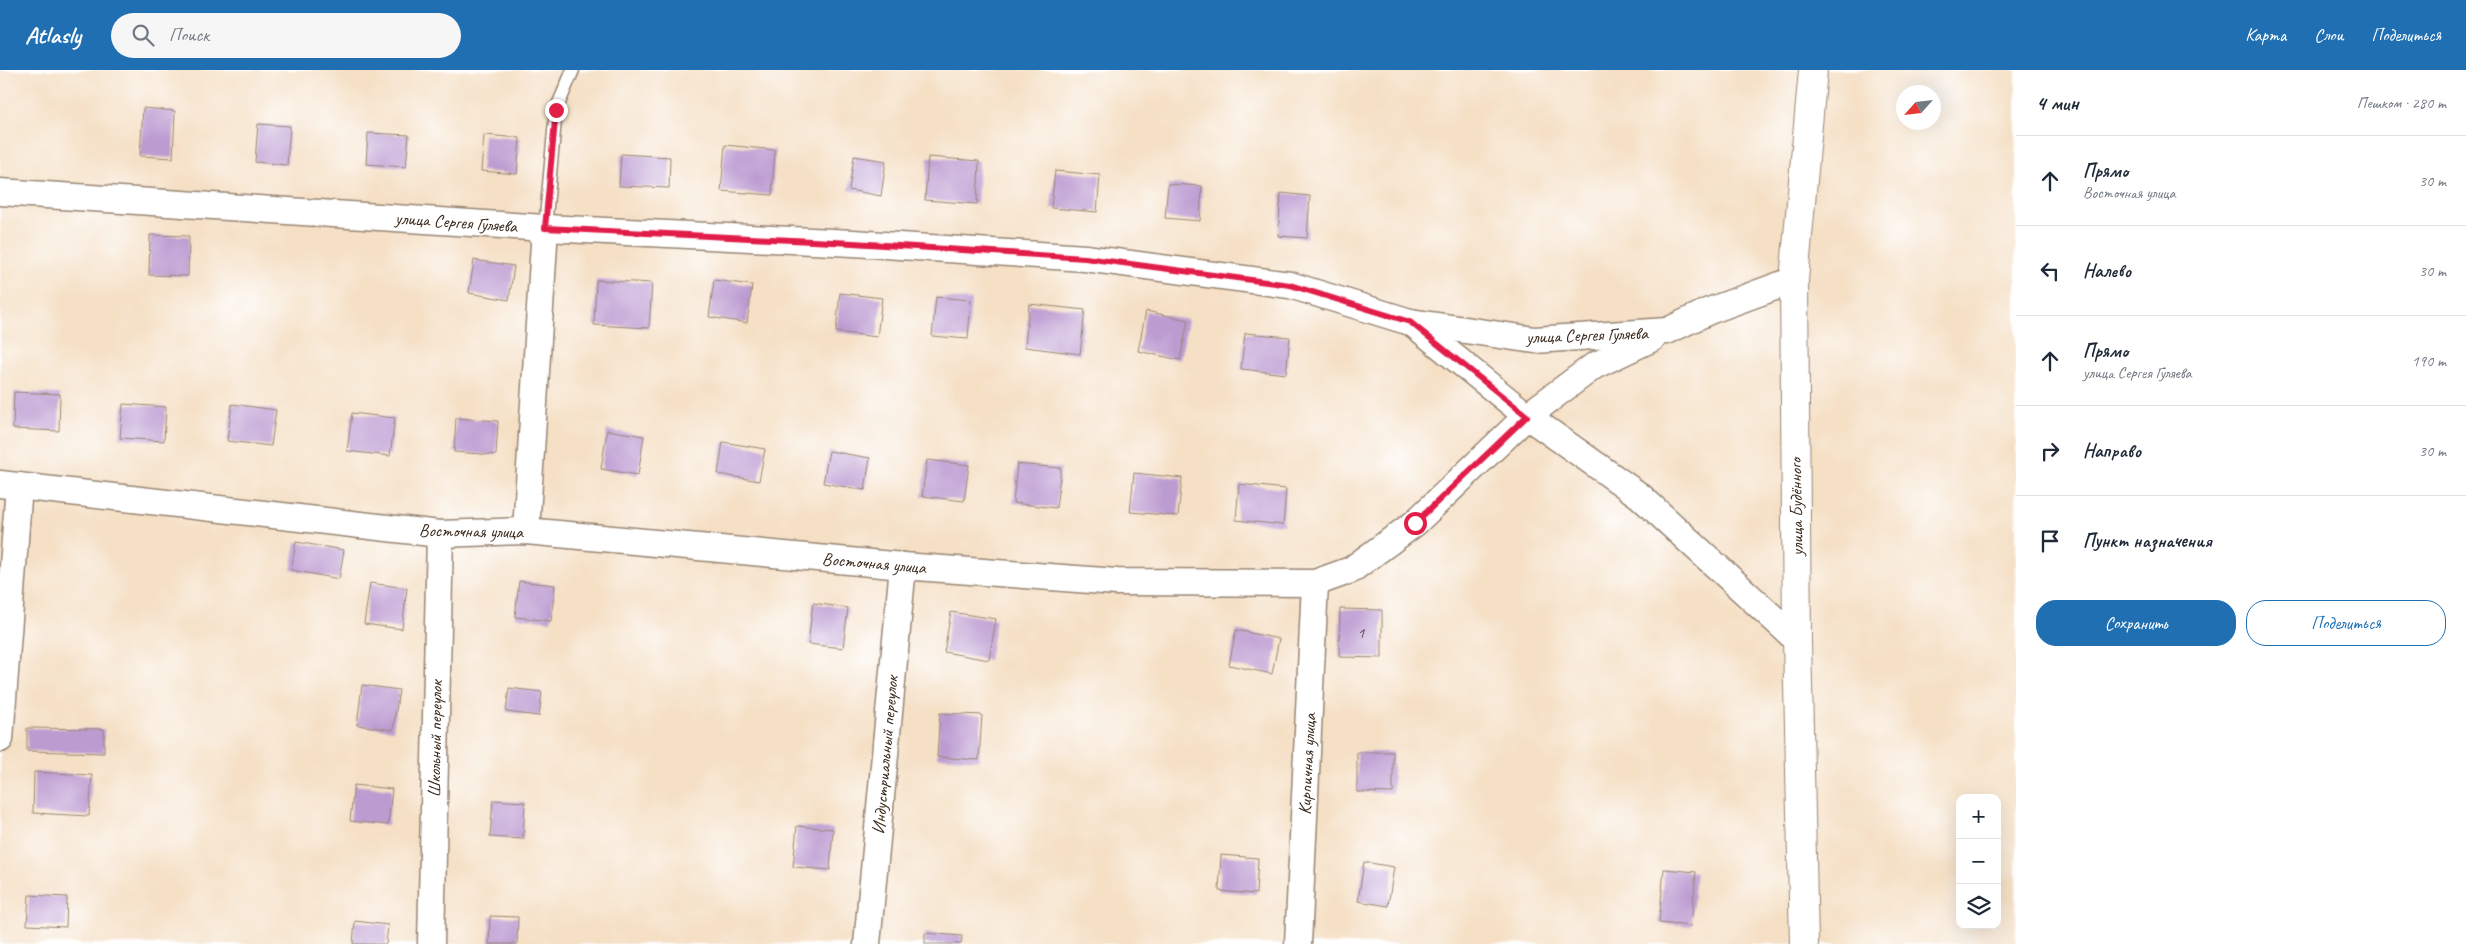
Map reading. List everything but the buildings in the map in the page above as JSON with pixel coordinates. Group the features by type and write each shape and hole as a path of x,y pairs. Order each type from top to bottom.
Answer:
{"street":[{"name":"улица Будённого","path":"1804,944 1797,640 1794,280 1813,70"},
{"name":"улица Сергея Гуляева","path":"0,192 545,228 853,243 1085,258 1290,285 1410,322 1535,340 1667,331 1709,311 1794,280"},
{"path":"526,531 545,228"},
{"path":"1410,322 1527,416 1640,496 1797,640"},
{"name":"Восточная улица","path":"9,485 440,534 526,531 903,566 1117,582 1315,583 1351,570 1415,523 1527,416 1594,366 1667,331"},
{"path":"0,739 9,485"},
{"name":"Школьный переулок","path":"431,944 440,534"},
{"name":"Индустриальный переулок","path":"868,944 903,566"},
{"name":"Кирпичная улица","path":"1298,944 1315,583"}],"lane":[{"path":"545,228 556,110 573,70"}],"route":[{"path":"556,110 545,228 853,243 1085,258 1290,285 1410,322 1527,416 1415,523"}]}
